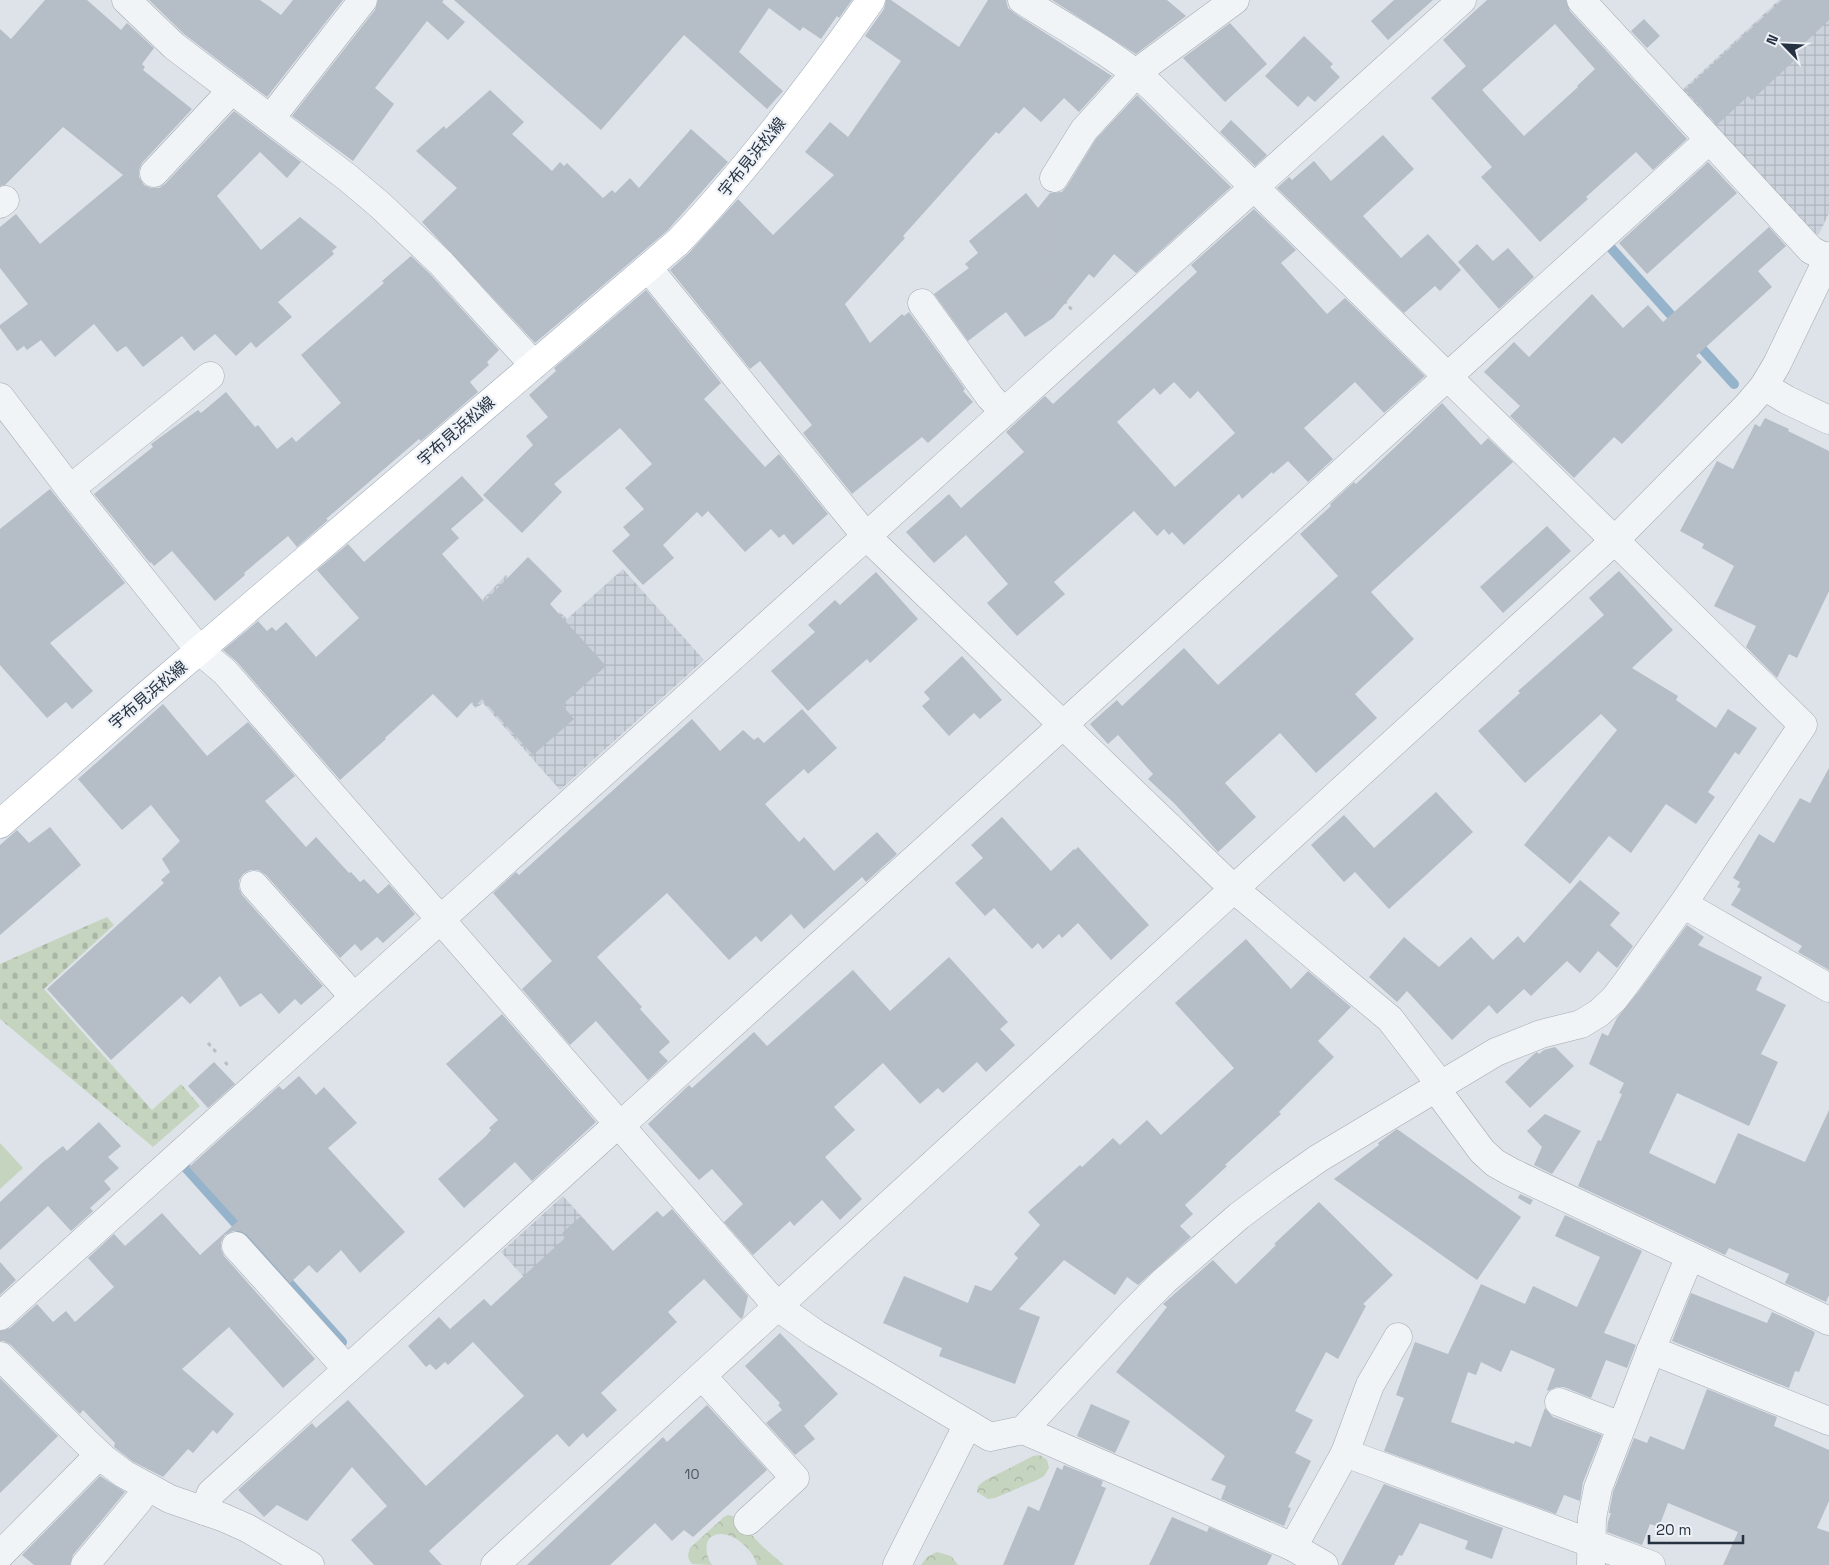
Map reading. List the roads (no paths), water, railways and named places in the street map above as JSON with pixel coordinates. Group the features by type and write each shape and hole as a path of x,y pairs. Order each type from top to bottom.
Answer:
{"main road":[{"name":"宇布見浜松線","path":"2,818 678,242 721,197 830,59 871,0"}],"street":[{"path":"126,0 174,46 348,178 411,233 534,365"},
{"path":"270,119 364,0"},
{"path":"0,397 70,489 200,651 225,672 778,1307 816,1334 990,1437 1023,1430 1164,1281 1239,1216 1319,1158 1496,1052 1525,1039 1580,1024 1598,1013 1614,999 1683,904 1802,724 1136,73 1022,0"},
{"path":"1054,178 1084,130 1136,73 1235,0"},
{"path":"0,1316 1462,0"},
{"path":"495,1565 1614,541 1747,406 1764,386 1777,364 1828,258 1811,250 1581,0"},
{"path":"154,173 232,90"},
{"path":"204,1511 211,1493 347,1369 1709,140"},
{"path":"648,268 866,536 1234,889 1390,1019 1434,1075 1442,1097 1470,1136 1495,1163 1829,1321"},
{"path":"922,303 990,397 1004,412"},
{"path":"70,489 210,376"},
{"path":"1764,386 1787,400 1829,420"},
{"path":"254,885 354,997"},
{"path":"1683,904 1829,988"},
{"path":"236,1246 347,1369"},
{"path":"1591,1554 1592,1518 1598,1488 1651,1350 1690,1256"},
{"path":"1293,1547 1345,1453 1370,1385 1398,1337"},
{"path":"1651,1350 1829,1421"},
{"path":"0,1356 99,1455 124,1474 170,1499 247,1528 310,1565"},
{"path":"702,1376 795,1478 748,1521"},
{"path":"1559,1402 1621,1426"},
{"path":"896,1565 968,1424"},
{"path":"1023,1430 1293,1547 1324,1565"},
{"path":"1345,1453 1591,1554 1651,1565"},
{"path":"0,1555 99,1455"},
{"path":"85,1565 139,1500 147,1487"}],"waterway":[{"path":"1611,248 1679,324"},
{"path":"1694,340 1734,384"},
{"path":"186,1168 342,1342"}]}
